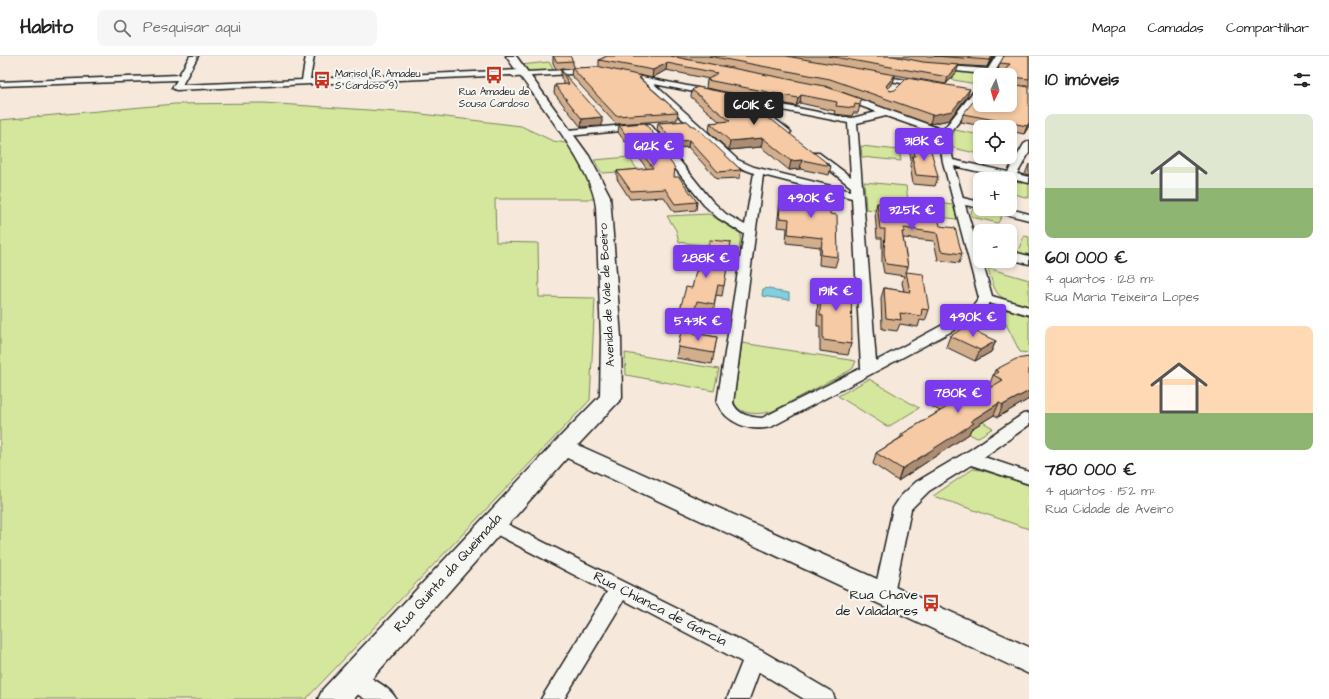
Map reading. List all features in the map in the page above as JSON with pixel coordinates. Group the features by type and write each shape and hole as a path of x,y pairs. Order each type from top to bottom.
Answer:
{"street":[{"path":"194,56 176,88 601,71"},
{"path":"305,83 310,56"},
{"name":"Avenida de Vale de Boeiro","path":"503,56 518,74 543,116 554,125 568,133 584,159 602,194 612,378 611,398 563,448"},
{"name":"Avenida de Vale de Boeiro","path":"511,56 518,74"},
{"path":"993,68 1000,56"},
{"path":"930,67 973,72"},
{"path":"562,72 572,83"},
{"path":"615,73 852,121 886,113"},
{"path":"864,74 931,86"},
{"path":"0,84 183,76"},
{"path":"644,79 734,162 759,171 856,191"},
{"path":"893,90 902,81"},
{"path":"835,93 924,127 945,133"},
{"path":"973,93 945,133 944,139 948,162 959,200 973,238"},
{"path":"745,100 794,138"},
{"path":"852,121 869,370"},
{"path":"676,124 690,122"},
{"path":"568,133 610,126 662,125"},
{"path":"647,126 708,204 722,216 750,233"},
{"path":"1012,172 1029,144"},
{"path":"807,148 856,191"},
{"path":"948,162 992,172"},
{"path":"759,171 725,398 727,409 733,416 744,420 765,423 869,370 968,316 980,307 986,298 980,268"},
{"path":"1017,177 1029,180"},
{"path":"959,200 973,203"},
{"path":"1017,214 1029,217"},
{"path":"1017,257 1029,260"},
{"path":"986,298 1029,311"},
{"path":"884,594 902,508 907,500 916,492 1029,418"},
{"path":"563,448 1029,661"},
{"name":"Rua Quinta da Queimada","path":"343,689 563,448"},
{"path":"969,458 1029,478"},
{"name":"Rua Chianca de Garcia","path":"493,524 754,658 824,699"},
{"path":"552,699 620,589"},
{"path":"738,699 754,658"},
{"path":"343,689 385,699"}],"green space":[{"path":"549,62 554,71 529,72 521,65"},
{"path":"946,70 973,73 973,83 937,77"},
{"path":"264,103 413,113 521,126 553,141 566,143 581,162 597,199 495,199 496,242 538,243 539,297 595,298 590,400 306,699 0,699 0,120 175,104"},
{"path":"955,130 973,134 973,152 953,148 951,137"},
{"path":"861,146 899,150 901,161 862,157"},
{"path":"629,157 638,171 602,173 594,160"},
{"path":"1017,180 1029,183 1029,198 1017,195"},
{"path":"864,182 906,186 908,200 953,205 957,219 866,209"},
{"path":"973,209 973,216 1002,216 998,223 972,217 971,211"},
{"path":"709,214 741,234 739,250 679,242 676,230 667,216"},
{"path":"1024,236 1029,237 1029,256 1017,253"},
{"path":"988,268 1029,280 1029,306 1010,301 1000,296 996,292"},
{"path":"998,308 1029,316 1029,353 1020,352"},
{"path":"742,343 856,361 853,368 849,371 773,411 750,413 739,409 734,400"},
{"path":"625,353 719,369 714,391 626,375"},
{"path":"869,379 919,408 888,427 838,396"},
{"path":"960,409 993,428 977,438 962,430"},
{"path":"973,469 981,470 1029,485 1029,529 933,496"}],"water":[{"path":"770,288 775,291 789,293 789,300 762,296 763,289"}],"building":[{"path":"553,56 570,56 573,61 557,62"},
{"path":"607,56 670,56 824,86 861,99 860,105 855,104 854,108 836,106 837,102 801,95 798,98 707,80 717,73 667,63 653,70 599,60"},
{"path":"709,56 786,56 895,75 886,86 890,91 895,90 907,78 970,89 952,111 932,115 830,79"},
{"path":"828,56 893,56 923,62 959,65 948,77"},
{"path":"934,56 992,56 990,60"},
{"path":"1004,56 1029,56 1029,79 1017,78 1017,68 1007,68 1010,64 1000,63"},
{"path":"601,67 642,76 639,78 678,112 616,116 572,68"},
{"path":"561,70 602,117 582,119 555,85 569,84"},
{"path":"1017,85 1029,87 1029,123 1027,126 1017,124 1017,120 995,120 963,114 973,102 973,112 1017,112"},
{"path":"697,87 737,95 831,166 802,160 791,161 763,138 730,141 710,123 730,121 692,90"},
{"path":"687,121 692,126 695,126 741,170 718,172 689,140 673,142 658,123"},
{"path":"645,123 660,142 656,142 675,168 674,177 679,177 697,202 675,204 665,189 631,191 617,171 653,168 619,125"},
{"path":"912,145 930,147 938,177 916,175 912,156 915,156"},
{"path":"782,192 830,197 830,214 837,215 838,257 821,255 822,238 788,234 789,219 779,218"},
{"path":"877,203 937,212 940,226 955,228 962,254 941,251 937,233 904,228 904,232 902,232 908,267 886,264 884,253 885,229 880,229"},
{"path":"710,240 731,242 724,286 718,285 714,304 697,301 692,323 677,321 686,287 692,288 696,271 699,271 705,245 708,245"},
{"path":"906,272 923,274 929,310 922,309 921,316 900,313 901,320 886,318 884,288 910,292"},
{"path":"821,279 851,285 851,344 823,340 823,316 820,315"},
{"path":"966,327 996,341 980,350 950,336"},
{"path":"681,331 717,337 714,353 678,347"},
{"path":"1029,357 1029,391 1003,405 999,403 971,421 974,423 902,469 876,453 904,436 902,434 952,404 931,393 949,382 976,396 1003,380 993,375 999,372 995,370 1016,359"}],"place":[{"name":"Rua Amadeu de Sousa Cardoso","path":"494,75"},
{"name":"Marisol (R Amadeu S Cardoso 9)","path":"322,80"},
{"name":"Rua Chave de Valadares","path":"931,603"}]}
